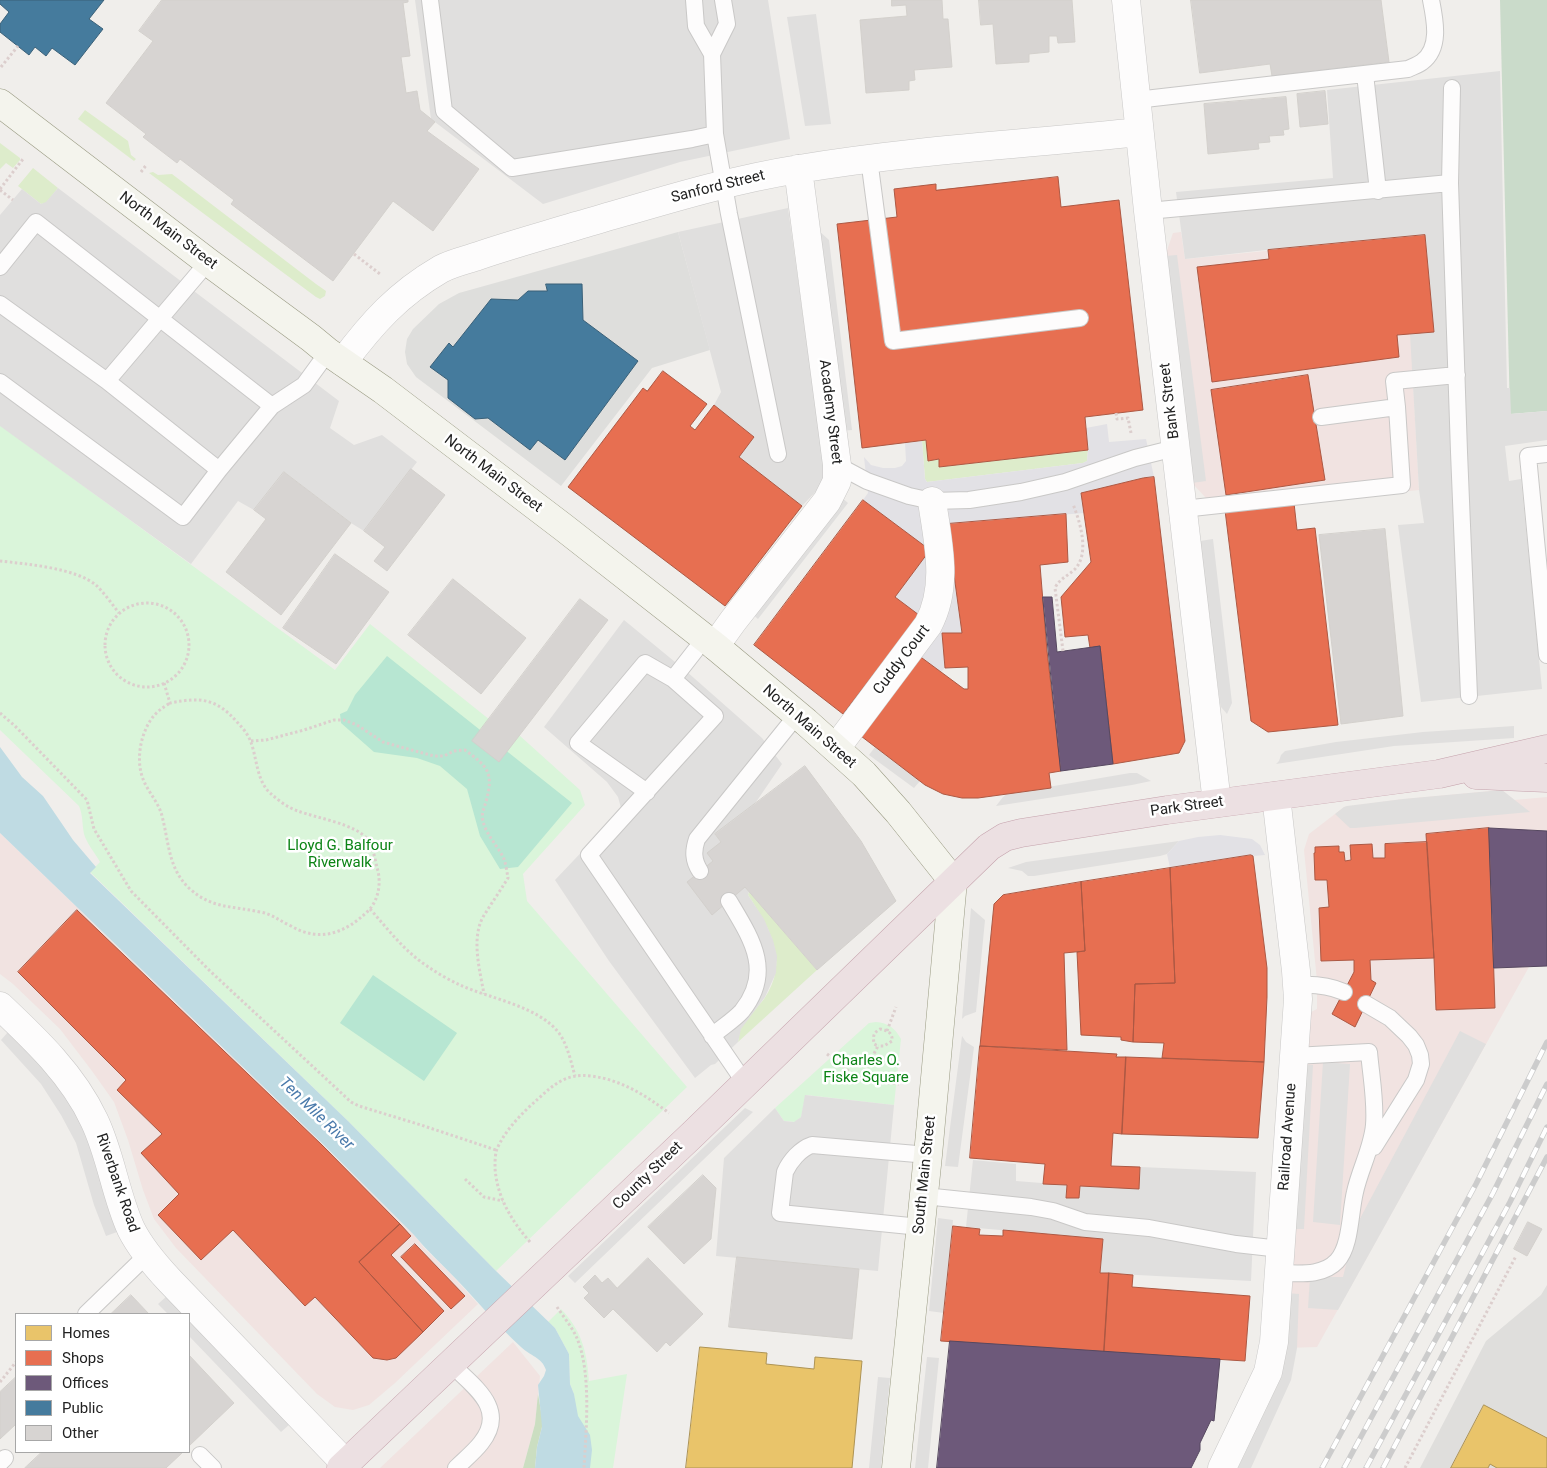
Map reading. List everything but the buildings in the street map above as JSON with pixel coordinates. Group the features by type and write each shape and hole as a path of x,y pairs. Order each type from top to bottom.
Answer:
{"highway":[{"name":"Park Street","path":"953,881 992,844 1013,834 1217,803 1439,774 1547,749"},
{"name":"Park Street","path":"1439,774 1547,778"},
{"name":"County Street","path":"344,1466 745,1083 953,881"}],"main road":[{"name":"North Main Street","path":"0,103 208,262 335,357 383,390 564,527 710,642 836,748 864,774 886,798 953,881"},
{"name":"South Main Street","path":"896,1468 928,1156 953,881"}],"street":[{"name":"Bank Street","path":"1126,0 1139,132 1217,803"},
{"name":"Sanford Street","path":"335,357 365,333 382,313 412,288 444,268 518,243 725,184 798,169 869,159 950,149 1139,132"},
{"name":"Academy Street","path":"710,642 733,621 827,501 837,481 837,465 798,169"},
{"name":"Cuddy Court","path":"836,748 928,625 935,612 941,581 932,501"},
{"name":"Railroad Avenue","path":"1222,1468 1268,1372 1274,1342 1298,985 1276,796"},
{"name":"Riverbank Road","path":"0,1006 68,1076 88,1109 100,1132 128,1222 147,1255 344,1466"}],"lane":[{"path":"430,0 444,111 512,168 715,134"},
{"path":"694,0 696,26 712,54"},
{"path":"723,0 726,24 712,54 715,134 729,214 778,454"},
{"path":"1136,100 1408,69 1422,62 1433,50 1436,24 1431,0"},
{"path":"1365,74 1378,191"},
{"path":"1452,88 1450,183 1470,696"},
{"path":"869,159 893,341 1080,318"},
{"path":"1148,211 1450,183"},
{"path":"0,267 36,222 272,406"},
{"path":"107,381 208,262"},
{"path":"0,304 107,381 220,470"},
{"path":"0,382 184,517 272,406 304,385 335,357"},
{"path":"1183,509 1402,485 1398,407 1394,381 1456,375"},
{"path":"1321,417 1398,407"},
{"path":"837,465 866,481 910,496 932,501 969,500 1021,492 1065,482 1135,458 1175,448"},
{"path":"1547,454 1528,456 1547,655"},
{"path":"673,679 710,642"},
{"path":"647,792 578,743 645,663 673,679 715,716 647,792 589,855 745,1083"},
{"path":"700,871 695,864 694,858 694,848 697,839 797,715"},
{"path":"712,1036 742,1011 756,987 758,975 758,962 750,940 728,901"},
{"path":"1298,985 1321,985 1344,992"},
{"path":"1366,1004 1390,1018 1409,1036 1416,1045 1420,1055 1420,1064 1414,1085 1366,1159"},
{"path":"924,1196 1031,1207 1053,1211 1085,1222 1149,1228 1236,1244 1314,1273 1322,1271 1336,1262 1344,1249 1355,1190 1373,1135 1374,1119 1369,1052 1294,1056"},
{"path":"920,1227 780,1213 785,1172 788,1166 806,1147 812,1145 928,1156"},
{"path":"87,1313 147,1255"},
{"path":"451,1364 487,1401 491,1410 490,1428 480,1445 456,1468"},
{"path":"200,1455 213,1468"}],"path":[{"path":"1,67 18,46"},
{"path":"13,200 0,189 26,155"},
{"path":"141,172 147,164"},
{"path":"354,254 380,274"},
{"path":"1116,413 1117,419 1128,418 1132,440"},
{"path":"1063,651 1055,588 1058,581 1074,571 1080,563 1082,544 1077,514 1065,482"},
{"path":"0,562 40,565 84,577 96,586 119,613"},
{"path":"145,602 159,604 171,610 182,619 188,631 190,645 188,657 183,668 175,677 153,687 141,687 129,683 118,675 109,664 105,650 105,636 111,623 119,613 131,605 145,602"},
{"path":"164,683 170,703"},
{"path":"189,699 214,702 224,708 244,729 251,741 261,779 267,791 296,811 359,831 367,838 372,848 378,875 377,896 370,909 346,928 334,933 322,935 308,934 291,927 270,914 221,906 204,899 190,889 170,858 162,814 143,780 140,770 141,744 150,721 170,703 189,699"},
{"path":"0,713 87,800 94,829 131,891 210,971 351,1102 496,1150"},
{"path":"251,741 266,740 334,720 344,720 357,725 383,742 434,756 444,756 454,750 465,750 483,764 489,774 490,786 482,812 482,820 504,858 508,878 482,919 478,932 478,950 484,994"},
{"path":"370,909 414,958 428,967 460,985 534,1012 546,1021 559,1033 565,1043 575,1076"},
{"path":"887,1031 896,1008"},
{"path":"880,1029 887,1031 892,1041 884,1046 878,1046 874,1044 873,1036 880,1029"},
{"path":"860,1080 878,1046"},
{"path":"827,1054 860,1080 899,1084"},
{"path":"530,1242 517,1227 503,1202 496,1176 496,1150 514,1122 532,1104 554,1084 575,1076 590,1076 625,1084 650,1098 670,1113"},
{"path":"465,1179 484,1197 503,1202"},
{"path":"1405,1468 1516,1256"},
{"path":"557,1307 576,1338 582,1357 586,1385 584,1468"},
{"path":"0,1382 15,1363"}],"shaded area":[{"path":"415,0 768,0 790,139 680,162 543,204 431,119"},
{"path":"816,14 831,124 805,126 787,17"},
{"path":"1500,71 1507,388 1510,388 1511,414 1547,411 1547,440 1505,446 1509,481 1521,479 1542,689 1421,702 1398,525 1424,523 1419,490 1410,334 1434,331 1425,235 1185,259 1176,192 1333,178 1327,90"},
{"path":"58,188 339,401 330,428 354,445 382,435 417,462 364,531 284,472 254,510 238,501 191,564 0,426 0,215 22,189 41,204 46,202"},
{"path":"788,208 825,473 823,484 802,506 739,457 754,437 714,405 721,392 678,232"},
{"path":"817,229 829,240 852,430 841,431"},
{"path":"678,232 710,350 652,368 561,486 416,377 407,364 405,352 407,339 413,329 439,304 459,293"},
{"path":"1181,232 1185,259 1425,235 1434,332 1413,381 1419,490 1208,512 1206,498 1192,483 1165,256 1173,233"},
{"path":"1177,255 1206,481 1192,483 1165,256"},
{"path":"1107,424 1109,442 1146,439 1154,477 1081,493 1084,513 948,524 962,633 942,634 945,668 941,672 917,655 866,722 848,708 919,615 895,597 930,550 863,500 868,493 864,457 871,465 895,468 902,466 906,461 905,443 922,441 925,479 927,482 1083,463 1087,461 1088,450 1086,428"},
{"path":"840,496 848,503 758,619 751,613"},
{"path":"1213,539 1232,703 1227,714 1220,703 1200,541"},
{"path":"624,620 686,671 762,738 782,764 754,805 715,834 749,891 748,895 764,919 773,940 777,956 776,973 765,997 741,1029 738,1042 715,1064 695,1078 609,961 555,880 621,808 618,797 607,782 544,727"},
{"path":"1514,726 1514,738 1394,746 1276,764 1285,751 1336,742 1423,732"},
{"path":"875,747 920,781 914,788 869,755"},
{"path":"1137,773 1151,781 996,806 1007,794"},
{"path":"1502,790 1514,800 1547,797 1547,966 1529,967 1317,1347 1285,1348 1305,1015 1317,1009 1317,981 1304,850 1309,834 1344,807 1403,799"},
{"path":"1502,790 1530,812 1355,828 1350,828 1335,814 1347,806"},
{"path":"0,833 323,1144 414,1235 478,1304 395,1383 369,1405 353,1410 335,1407 317,1394 176,1248 154,1219 114,1102 60,1029 0,974"},
{"path":"1220,835 1252,839 1260,845 1265,855 1250,855 1170,868 1167,854 1179,841"},
{"path":"1179,841 1167,854 1160,856 1034,876 1028,876 1022,871 1008,868 1026,862"},
{"path":"971,908 985,920 976,1012 962,1019"},
{"path":"1460,1031 1486,1044 1338,1310 1308,1308 1310,1277 1343,1277 1355,1228"},
{"path":"8,1032 52,1077 73,1109 88,1139 117,1232 106,1236 94,1205 76,1143 41,1084 1,1040"},
{"path":"962,1036 966,1042 974,1047 958,1167 945,1166"},
{"path":"1323,1062 1350,1064 1340,1225 1313,1222"},
{"path":"1302,1065 1313,1065 1304,1229 1291,1229"},
{"path":"805,1095 894,1105 878,1271 716,1256 724,1158 775,1108 784,1121 794,1122 801,1117"},
{"path":"745,1108 753,1112 575,1283 568,1276"},
{"path":"973,1160 1016,1164 1016,1181 1067,1185 1066,1198 1079,1198 1080,1186 1139,1188 1140,1167 1256,1172 1251,1281 1100,1273 1103,1239 966,1227"},
{"path":"938,1218 953,1220 944,1313 929,1311"},
{"path":"1547,1285 1547,1468 1420,1468 1486,1341 1541,1295"},
{"path":"1287,1293 1299,1294 1297,1348 1291,1380 1251,1468 1238,1468 1281,1378 1285,1348"},
{"path":"168,1295 185,1313 167,1313 158,1304"},
{"path":"190,1319 290,1424 281,1432 190,1337"},
{"path":"513,1342 540,1376 535,1424 523,1468 380,1468"},
{"path":"927,1357 939,1358 928,1468 915,1468"},
{"path":"878,1377 890,1378 881,1468 869,1468"}],"green space":[{"path":"1500,0 1547,0 1547,411 1510,414"},
{"path":"85,110 128,141 131,155 136,159 134,161 78,119"},
{"path":"0,143 20,158 13,168 6,163 0,169"},
{"path":"33,168 58,188 46,203 41,204 18,186"},
{"path":"153,172 158,175 172,174 326,291 325,296 320,299 316,297 149,173"},
{"name":"Lloyd G. Balfour Riverwalk","path":"0,425 335,670 370,624 515,740 519,735 580,790 585,805 523,874 527,901 687,1087 496,1271 348,1121 90,872 100,862 85,838 79,806 0,730"},
{"path":"926,440 928,460 939,459 940,467 1088,450 1087,461 927,482 925,479 922,441"},
{"path":"387,656 572,803 518,867 500,869 480,836 467,789 440,766 417,758 374,752 341,723 340,714 347,711 355,695"},
{"path":"749,891 817,970 738,1042 742,1026 764,999 772,985 776,972 776,958 770,933 748,895"},
{"path":"373,975 457,1033 424,1081 340,1023"},
{"name":"Charles O. Fiske Square","path":"876,1022 891,1027 901,1039 894,1105 806,1095 801,1117 795,1122 784,1121 775,1108 869,1023"},
{"path":"561,1309 579,1334 585,1351 589,1381 627,1374 613,1468 576,1468 574,1394 570,1384 569,1354 555,1328 548,1322"},
{"path":"538,1394 542,1427 537,1447 535,1468 523,1468 535,1424"}],"water":[{"name":"Ten Mile River","path":"0,747 22,777 43,796 73,840 96,867 90,873 348,1121 555,1328 569,1354 570,1384 578,1416 590,1435 592,1450 590,1468 535,1468 537,1447 542,1427 538,1385 546,1370 542,1362 524,1350 414,1235 323,1144 0,833"}],"railway":[{"path":"1322,1468 1476,1184 1547,1042"},
{"path":"1344,1468 1493,1193 1547,1084"},
{"path":"1366,1468 1510,1202 1547,1127"},
{"path":"1383,1468 1547,1157"}]}
